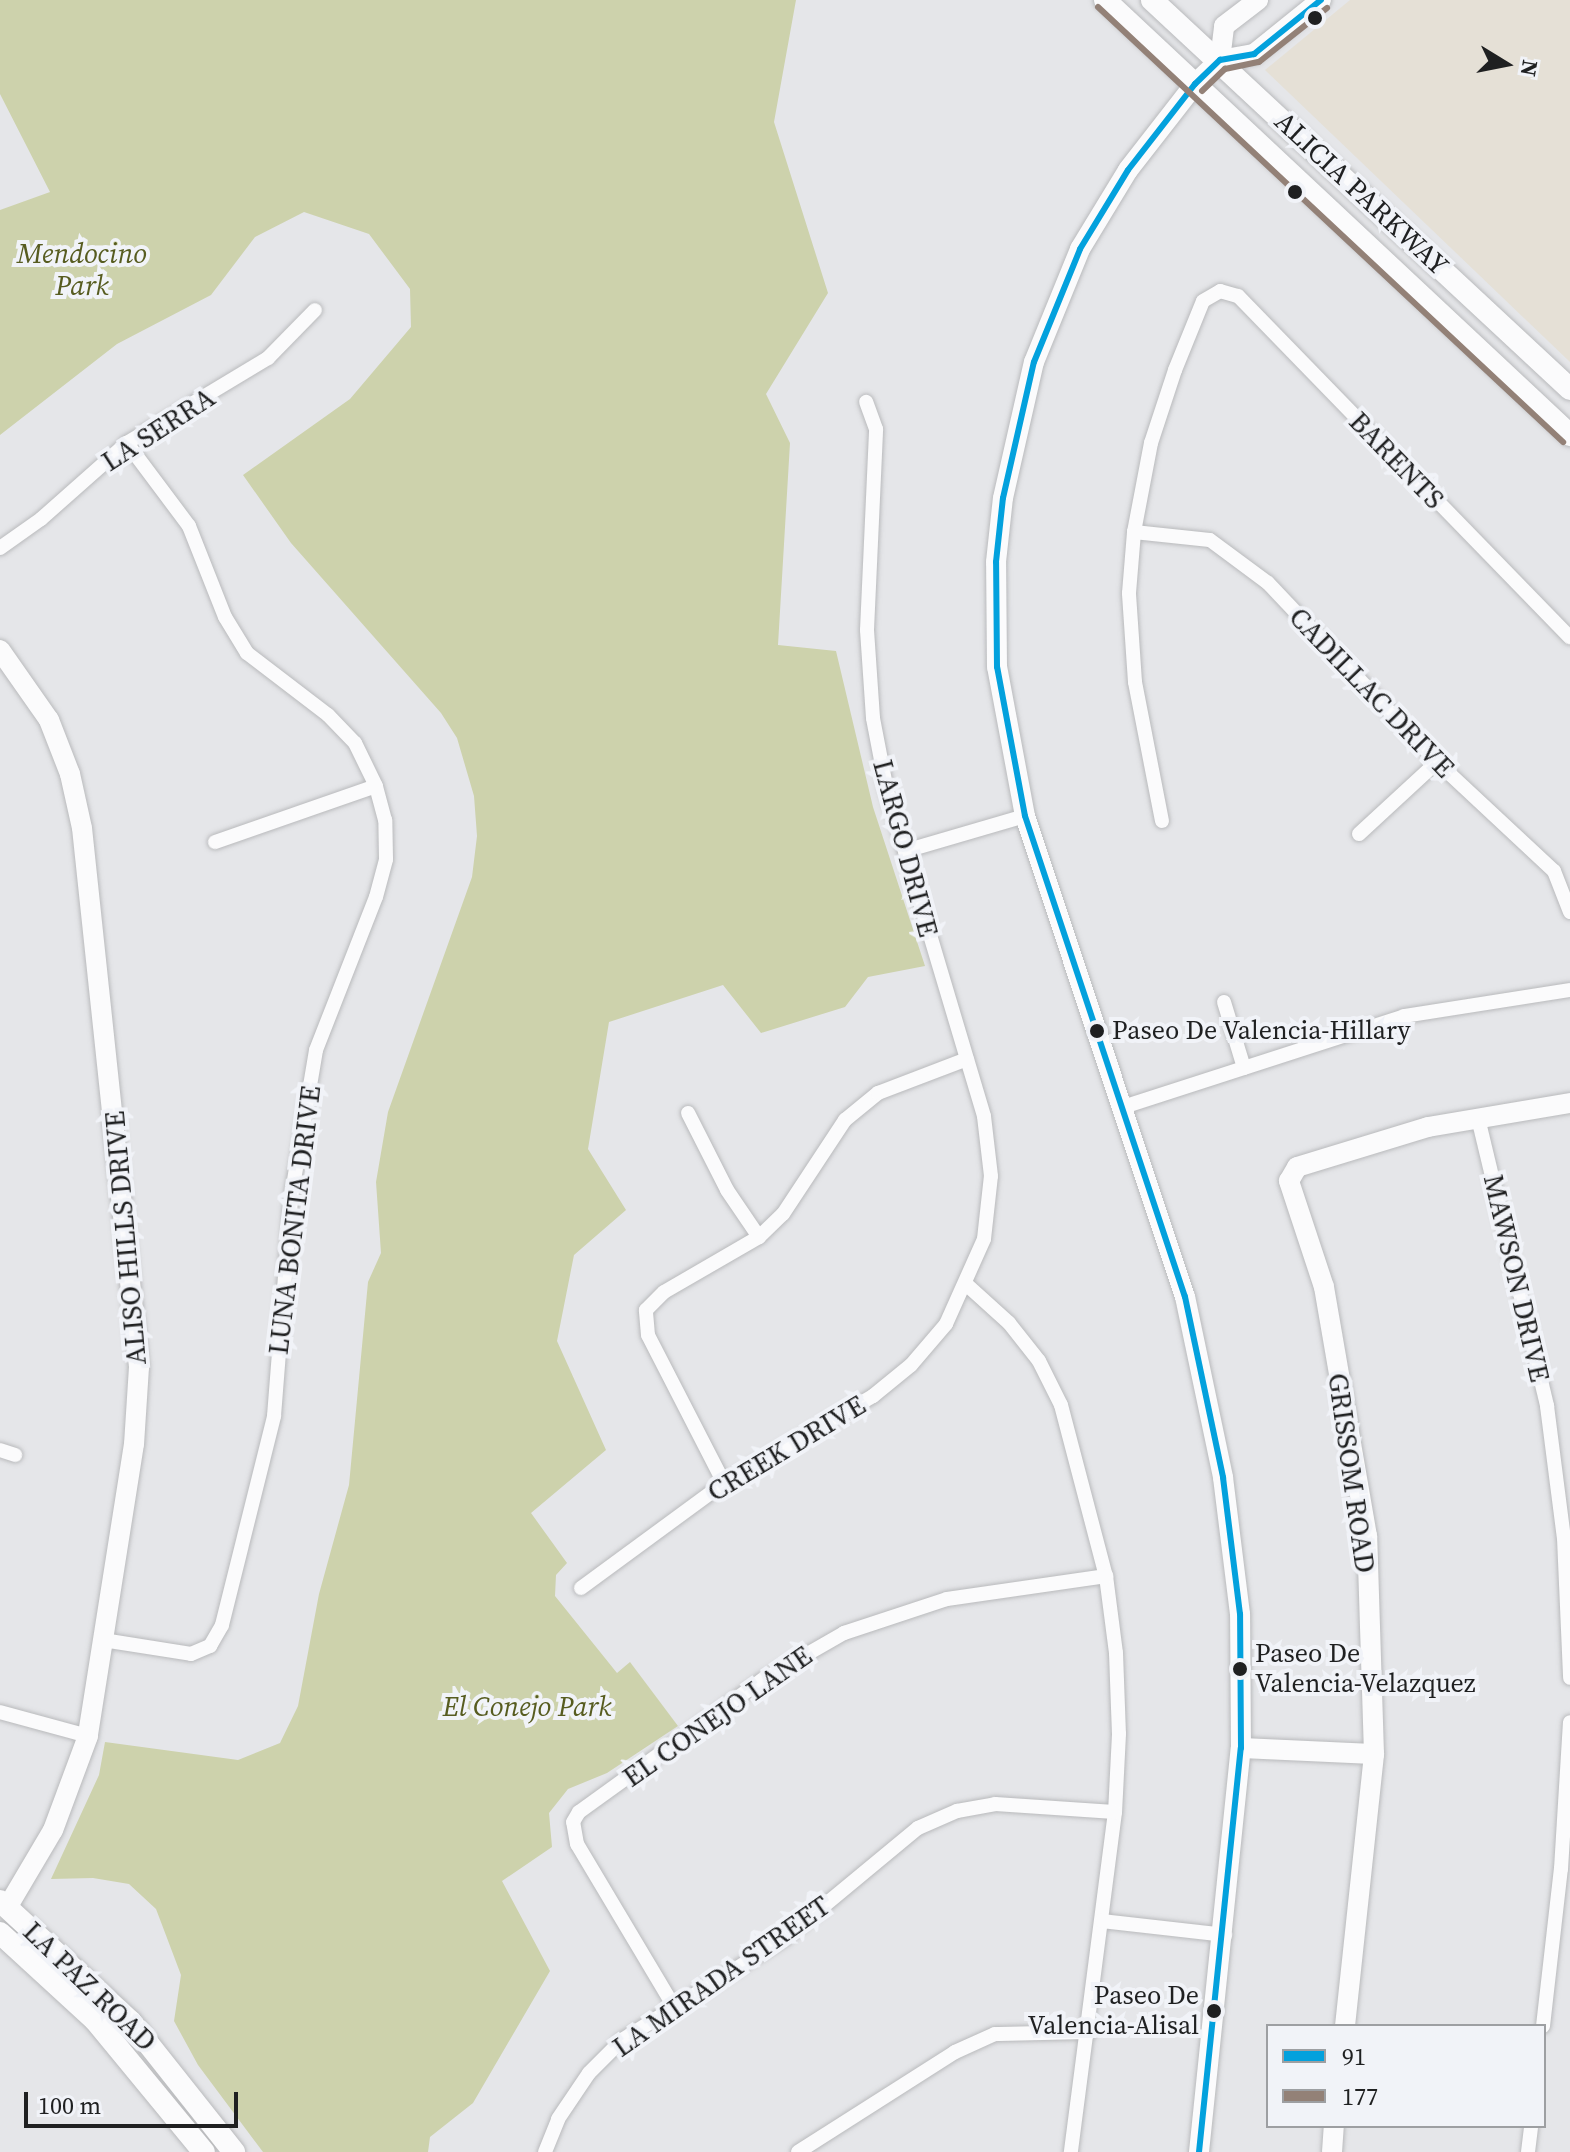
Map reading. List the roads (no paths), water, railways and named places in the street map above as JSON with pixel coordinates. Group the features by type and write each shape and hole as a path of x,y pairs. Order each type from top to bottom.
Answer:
{"main road":[{"name":"ALICIA PARKWAY","path":"1105,0 1570,435"},
{"name":"ALICIA PARKWAY","path":"1152,0 1220,60 1570,389"},
{"path":"1525,391 1549,369"},
{"name":"LA PAZ ROAD","path":"3,1909 131,2022 234,2152"},
{"name":"LA PAZ ROAD","path":"0,1933 104,2030 204,2152"}],"street":[{"path":"1220,60 1224,26 1258,0"},
{"path":"1199,2152 1225,1935 1241,1748 1240,1614 1223,1477 1185,1297 1025,816 1003,722 994,611 1003,498 1015,438 1034,362 1080,249 1128,170 1195,84 1220,60 1254,54 1321,0"},
{"name":"BARENTS","path":"1134,532 1151,443 1175,370 1203,301 1220,291 1238,296 1570,637"},
{"name":"LA SERRA","path":"0,548 41,519 127,443 268,358 315,310"},
{"name":"LARGO DRIVE","path":"866,402 876,429 867,630 873,718 905,851 984,1116 991,1176 984,1239 967,1285"},
{"name":"LUNA BONITA DRIVE","path":"103,1640 191,1654 210,1646 222,1625 274,1416 291,1198 316,1050 376,897 386,859 385,820 376,786 355,743 328,715 247,653 225,617 189,526 127,443"},
{"path":"1134,532 1129,593 1135,682 1162,821"},
{"name":"CADILLAC DRIVE","path":"1134,532 1210,540 1268,583 1437,762 1554,871 1570,912"},
{"name":"ALISO HILLS DRIVE","path":"0,650 49,720 70,774 79,814 133,1284 139,1367 134,1444 88,1736 53,1830 3,1909"},
{"path":"1359,834 1437,762"},
{"path":"215,842 376,786"},
{"path":"905,851 1025,816"},
{"path":"1120,1108 1404,1016 1570,990"},
{"path":"1224,1002 1244,1068"},
{"path":"724,1483 648,1335 646,1310 664,1292 759,1237 783,1214 845,1120 878,1093 967,1059"},
{"path":"1478,1118 1570,1103"},
{"path":"688,1113 727,1190 759,1237"},
{"name":"GRISSOM ROAD","path":"1345,2024 1374,1754 1367,1536 1324,1287 1289,1181 1297,1167 1428,1127 1478,1118"},
{"name":"MAWSON DRIVE","path":"1478,1118 1547,1406 1564,1538 1570,1678"},
{"path":"967,1285 1009,1323 1039,1361 1061,1405 1106,1576 1118,1693 1115,1812 1090,2032 1071,2152"},
{"name":"CREEK DRIVE","path":"581,1588 724,1483 873,1396 911,1365 946,1324 967,1285"},
{"path":"0,1450 15,1455"},
{"name":"EL CONEJO LANE","path":"673,2005 577,1844 573,1822 588,1803 699,1730 762,1680 844,1633 947,1599 1106,1576"},
{"path":"0,1712 88,1736"},
{"path":"1543,2024 1561,1869 1570,1722"},
{"path":"1241,1748 1374,1754"},
{"name":"LA MIRADA STREET","path":"545,2152 558,2119 589,2073 622,2040 673,2005 785,1938 885,1853 931,1822 995,1804 1115,1812"},
{"path":"1102,1921 1225,1935"},
{"path":"798,2152 955,2052 995,2034 1090,2032"},
{"path":"1332,2152 1334,2128"},
{"path":"1528,2152 1531,2128"}],"place":[{"name":"Paseo De Valencia-Hillary","path":"1097,1031"},
{"name":"Paseo De Valencia-Velazquez","path":"1240,1669"},
{"name":"Paseo De Valencia-Alisal","path":"1214,2011"}],"park label":[{"name":"Mendocino Park","path":"82,269"},
{"name":"El Conejo Park","path":"527,1706"}]}
